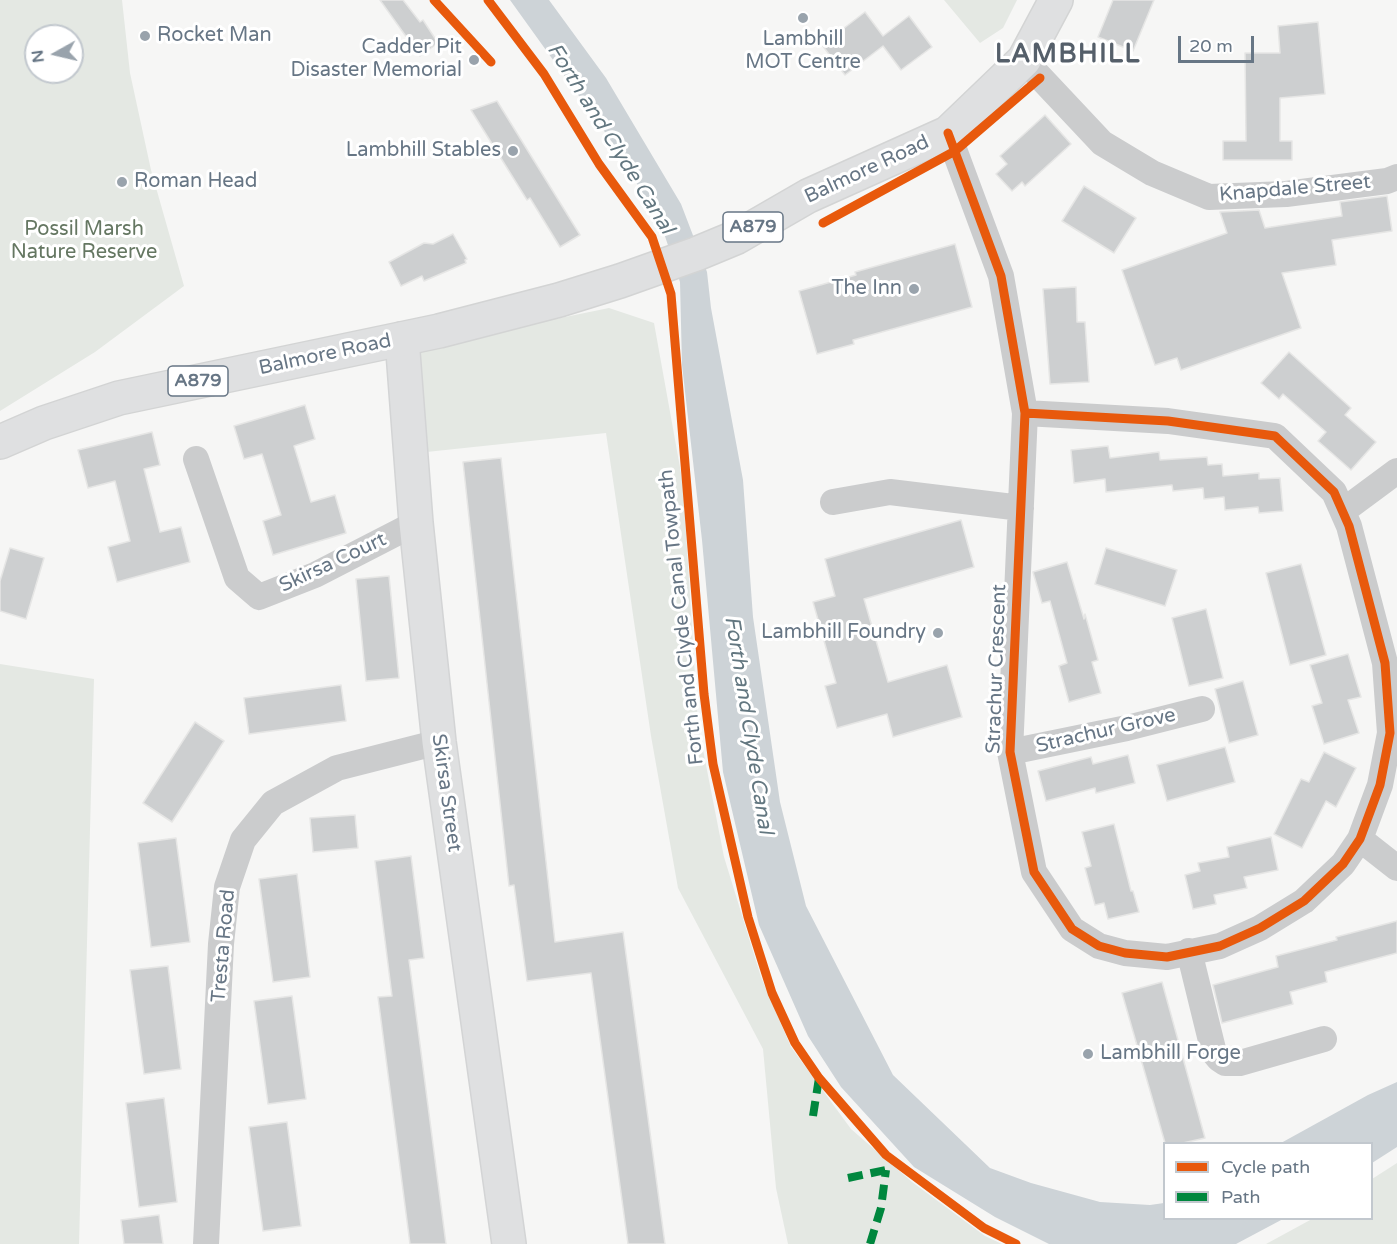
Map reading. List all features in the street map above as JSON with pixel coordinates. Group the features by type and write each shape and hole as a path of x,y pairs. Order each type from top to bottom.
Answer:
{"main road":[{"name":"Balmore Road","path":"0,442 44,423 119,398 440,331 559,300 652,270 737,237 808,196 948,133 1024,60 1056,0"},
{"name":"Skirsa Street","path":"402,339 416,523 439,742 509,1244"}],"street":[{"name":"Knapdale Street","path":"1024,60 1102,143 1152,173 1209,197 1286,194 1388,181 1397,177"},
{"name":"Strachur Crescent","path":"948,133 1001,276 1025,413 1010,752 1034,872 1072,929 1098,946 1125,953 1167,957 1220,946 1260,928 1304,901 1343,864 1360,839 1380,785 1390,733 1391,662 1349,526 1334,492 1275,436 1168,421 1025,413"},
{"name":"Skirsa Court","path":"196,459 237,578 259,597 315,575 416,523"},
{"path":"1342,511 1397,471"},
{"path":"833,502 890,492 1021,508"},
{"name":"Strachur Grove","path":"1010,752 1127,728 1202,709"},
{"name":"Tresta Road","path":"206,1244 221,944 227,887 243,840 273,803 337,768 439,742"},
{"path":"1360,839 1397,868"},
{"path":"1189,951 1214,1053 1218,1059 1225,1063 1240,1063 1324,1039"}],"green space":[{"name":"Possil Marsh Nature Reserve","path":"0,0 122,0 130,73 151,170 184,286 95,352 0,411"},
{"path":"944,0 1017,0 1003,28 980,43"},
{"path":"609,308 654,323 683,484 698,724 724,857 761,977 791,1047 851,1129 912,1182 985,1236 1002,1244 788,1244 776,1188 763,1049 678,888 651,736 606,433 417,453 409,349"},
{"path":"0,664 94,679 79,1244 0,1244"},
{"path":"1397,1163 1397,1244 1266,1244 1310,1220 1373,1220 1373,1178"}],"water":[{"name":"Forth and Clyde Canal","path":"510,0 549,0 606,78 681,204 707,272 711,308 743,480 753,617 780,802 806,906 893,1075 990,1168 1031,1183 1100,1202 1150,1205 1163,1203 1163,1220 1281,1220 1236,1244 1049,1244 995,1217 914,1167 841,1087 808,1036 759,925 723,772 702,540 682,365 680,282 661,224 612,142"},
{"path":"1397,1082 1397,1147 1373,1162 1373,1142 1283,1142 1368,1095"}],"building":[{"path":"380,0 403,0 420,22 423,20 438,43 420,56"},
{"path":"1113,0 1154,0 1133,51 1098,37"},
{"path":"865,12 883,36 909,16 932,47 901,70 883,46 845,75 822,45"},
{"path":"1318,22 1325,94 1280,98 1280,141 1292,141 1292,160 1223,160 1223,141 1246,141 1245,53 1280,53 1278,26"},
{"name":"Lambhill Stables","path":"497,101 580,235 560,247 530,198 527,200 471,110"},
{"path":"1045,115 1071,144 1025,186 1022,182 1012,191 996,174 1007,164 1000,156"},
{"path":"1084,186 1136,218 1114,253 1062,221"},
{"path":"1387,196 1392,231 1332,240 1336,265 1282,273 1301,328 1181,370 1177,358 1155,365 1122,270 1227,233 1220,212 1259,210 1265,228 1342,216 1340,202"},
{"path":"453,234 467,259 466,263 424,281 422,276 401,286 389,262 424,243 433,244"},
{"name":"The Inn","path":"955,244 972,307 853,340 854,344 817,354 799,291 856,275 855,272"},
{"path":"1076,287 1077,322 1085,322 1089,382 1050,384 1043,289"},
{"path":"1289,352 1351,408 1345,415 1376,442 1351,470 1318,441 1326,432 1283,394 1279,399 1261,383"},
{"path":"305,405 315,439 294,446 311,502 335,495 346,533 273,555 263,521 281,515 262,454 244,459 234,426"},
{"path":"152,432 160,465 144,469 160,532 181,527 190,562 117,582 108,547 130,541 115,481 88,488 78,450"},
{"path":"1108,446 1110,458 1159,452 1160,460 1207,457 1208,465 1222,464 1223,476 1259,473 1259,479 1280,478 1283,511 1259,513 1258,507 1225,510 1224,497 1204,499 1203,488 1173,491 1172,485 1106,492 1105,479 1074,483 1071,450"},
{"path":"501,458 555,942 623,932 665,1244 628,1244 591,973 527,981 514,885 509,886 463,462"},
{"path":"961,520 974,567 864,599 888,682 947,665 962,717 893,737 887,714 837,728 825,686 836,683 813,602 835,596 825,559"},
{"path":"10,548 44,558 26,619 0,611 0,581"},
{"path":"1106,548 1177,570 1165,606 1095,584"},
{"path":"1067,562 1098,660 1092,662 1101,693 1069,702 1059,666 1067,663 1050,601 1042,603 1033,572"},
{"path":"1301,564 1326,655 1290,665 1266,573"},
{"path":"389,576 399,678 366,681 356,579"},
{"path":"1206,609 1223,678 1189,686 1172,618"},
{"path":"1348,654 1361,697 1348,700 1359,733 1324,744 1312,706 1322,703 1310,665"},
{"path":"1243,681 1258,735 1229,743 1215,689"},
{"path":"341,685 346,721 249,734 244,698"},
{"path":"195,722 224,741 172,822 143,803"},
{"path":"1225,747 1235,782 1167,801 1157,765"},
{"path":"1324,752 1356,768 1336,807 1326,801 1302,848 1274,834 1301,779 1309,782"},
{"path":"1128,755 1135,783 1096,793 1095,788 1046,801 1038,771 1091,757 1093,764"},
{"path":"355,815 358,848 313,852 310,818"},
{"path":"1114,824 1131,891 1133,891 1139,912 1108,919 1104,903 1095,905 1085,868 1091,866 1082,832"},
{"path":"1271,837 1278,870 1244,877 1247,888 1214,895 1216,904 1193,909 1185,875 1200,871 1198,863 1229,857 1227,847"},
{"path":"176,838 190,942 151,947 138,843"},
{"path":"411,856 424,958 409,960 446,1244 410,1244 378,997 392,996 375,861"},
{"path":"297,874 310,977 273,982 259,879"},
{"path":"1397,921 1397,953 1325,972 1327,982 1290,992 1293,1004 1222,1023 1213,985 1278,967 1276,956"},
{"path":"168,966 181,1069 144,1074 130,970"},
{"path":"1162,982 1205,1138 1187,1142 1165,1142 1122,993"},
{"path":"292,996 306,1099 268,1104 254,1001"},
{"path":"164,1098 177,1202 139,1207 126,1103"},
{"path":"287,1122 301,1226 263,1231 249,1127"},
{"path":"159,1215 163,1244 124,1244 121,1220"}],"marked path":[{"path":"813,1116 819,1078"},
{"path":"848,1178 886,1170 886,1164"},
{"path":"870,1244 881,1208 886,1170"}],"cycle path":[{"path":"434,0 491,62"},
{"name":"Forth and Clyde Canal Towpath","path":"488,0 544,74 599,164 652,237 671,294 704,694 713,764 748,917 772,993 795,1043 819,1078 886,1155 984,1228 1016,1244"},
{"path":"823,223 955,151 1040,78"},
{"path":"948,133 1001,276 1025,413 1010,752 1034,872 1072,929 1099,946 1125,953 1167,957 1220,946 1260,928 1304,901 1343,864 1360,839 1380,785 1390,733 1385,663 1349,526 1334,492 1275,436 1168,421 1025,413"}],"place":[{"name":"Lambhill MOT Centre","path":"803,18"},
{"name":"Rocket Man","path":"145,36"},
{"name":"Cadder Pit Disaster Memorial","path":"474,60"},
{"name":"Lambhill Stables","path":"513,151"},
{"name":"Roman Head","path":"122,182"},
{"name":"The Inn","path":"914,289"},
{"name":"Lambhill Foundry","path":"938,633"},
{"name":"Lambhill Forge","path":"1088,1054"}],"district":[{"name":"LAMBHILL","path":"1068,55"}]}
